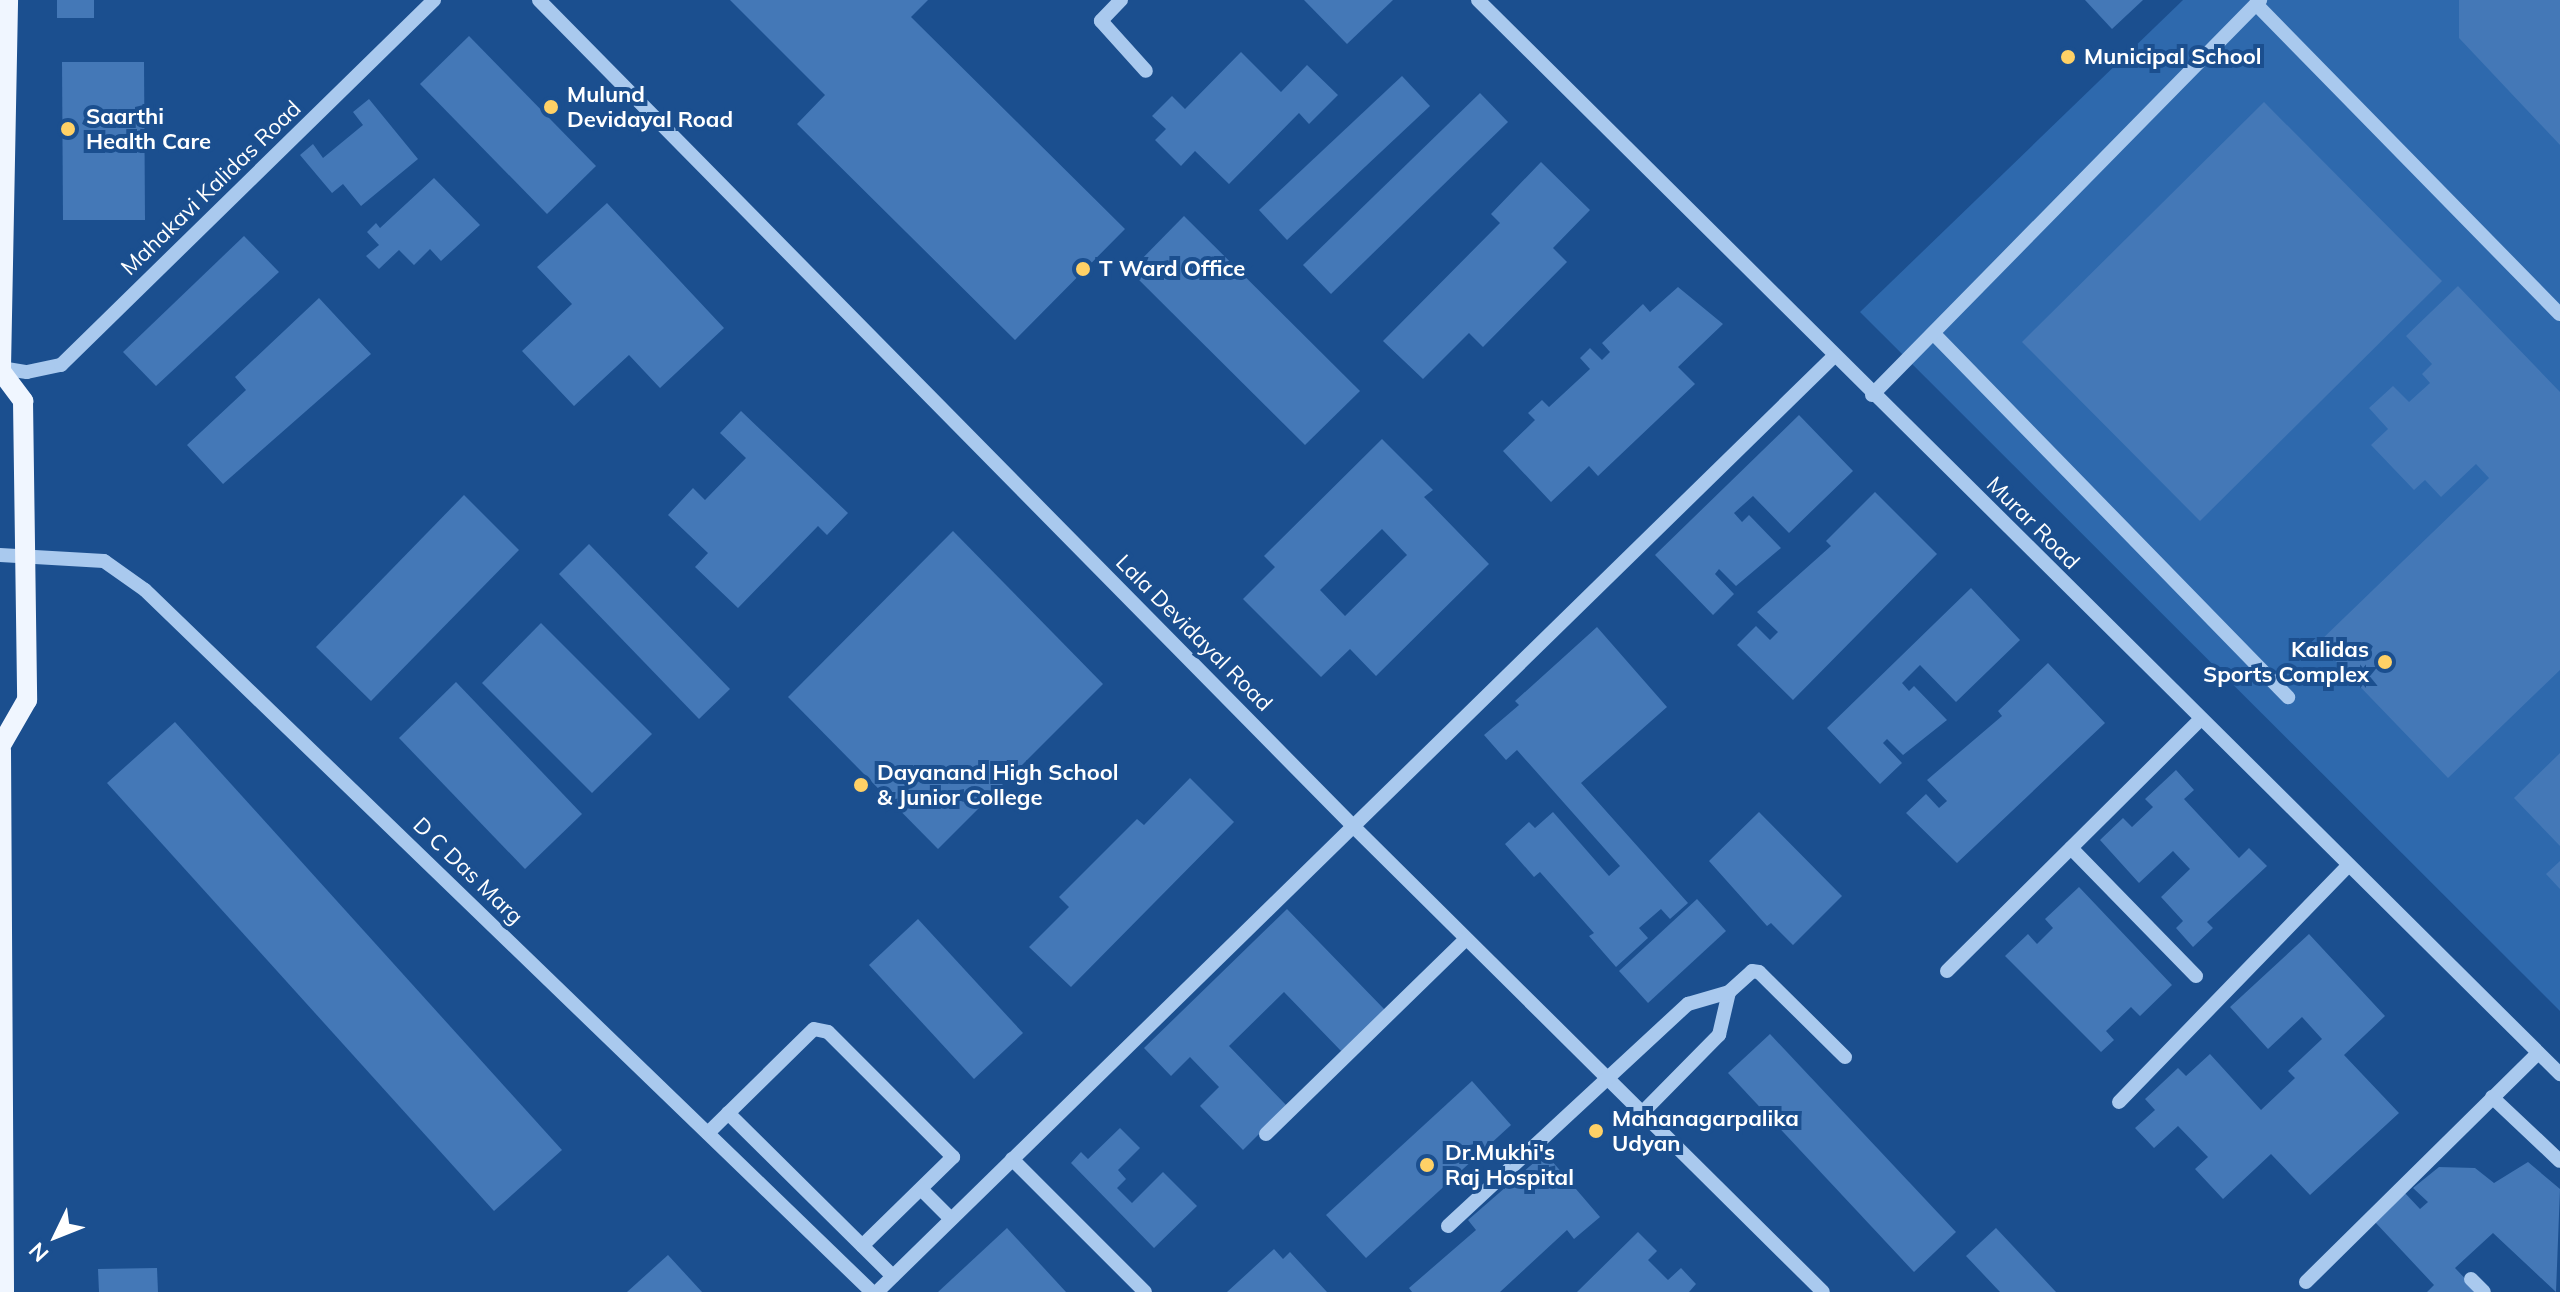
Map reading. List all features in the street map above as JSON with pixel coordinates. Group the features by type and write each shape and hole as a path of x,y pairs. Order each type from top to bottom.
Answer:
{"main road":[{"path":"4,1292 0,749 27,700 23,401 0,369 8,0"}],"street":[{"name":"Mahakavi Kalidas Road","path":"0,369 27,372 61,365 434,0"},
{"name":"Lala Devidayal Road","path":"539,0 1354,827 1823,1292"},
{"path":"1121,0 1101,21 1146,71"},
{"name":"Murar Road","path":"1478,0 1833,357 2560,1074"},
{"path":"1872,395 1935,335 2258,2 2560,314"},
{"path":"1935,335 2288,697"},
{"path":"875,1292 1833,357"},
{"name":"D C Das Marg","path":"0,555 104,561 145,590 875,1292"},
{"path":"1947,971 2201,719"},
{"path":"2071,848 2196,976"},
{"path":"2119,1102 2349,865"},
{"path":"1266,1134 1466,939"},
{"path":"1642,1113 1719,1035 1729,992 1744,974 1759,972 1845,1057"},
{"path":"1448,1226 1609,1081 1688,1004 1729,992"},
{"path":"708,1133 814,1029 821,1028 950,1148 951,1163 862,1246"},
{"path":"2306,1282 2538,1053"},
{"path":"2492,1097 2560,1161"},
{"path":"728,1113 893,1276"},
{"path":"1012,1159 1145,1292"},
{"path":"922,1190 951,1219"},
{"path":"787,1210 807,1191"},
{"path":"2471,1279 2484,1292"}],"shaded area":[{"name":"Kalidas Sports Complex","path":"2183,0 2560,0 2560,1011 1860,312"}],"building":[{"path":"57,0 94,0 94,18 57,18"},
{"path":"730,0 928,0 911,17 1125,229 1015,340 797,124 825,95"},
{"path":"1304,0 1393,0 1347,44"},
{"name":"Municipal School","path":"2085,0 2143,0 2112,29"},
{"path":"2459,0 2560,0 2560,145 2459,38"},
{"path":"469,36 596,166 547,214 420,84"},
{"path":"1241,52 1281,92 1307,65 1338,95 1309,124 1299,113 1229,184 1195,151 1181,166 1155,140 1166,129 1152,116 1172,96 1185,109"},
{"path":"62,62 144,62 145,220 63,220"},
{"path":"1402,76 1430,106 1287,240 1259,210"},
{"path":"1480,93 1508,122 1331,294 1303,265"},
{"path":"369,99 418,159 361,206 343,184 332,193 300,155 313,144 323,158 363,125 353,112"},
{"path":"2264,102 2442,281 2200,521 2022,342"},
{"path":"1541,162 1590,210 1553,248 1567,262 1483,347 1469,333 1423,379 1383,341 1500,223 1491,214"},
{"path":"434,178 480,225 441,261 430,249 414,265 399,250 379,269 366,256 379,245 367,232 376,223 380,228"},
{"path":"607,203 724,328 660,388 629,355 574,406 522,351 572,304 537,267"},
{"path":"1184,216 1360,391 1305,445 1130,271"},
{"path":"244,236 279,272 156,386 123,352"},
{"path":"2458,286 2560,392 2560,670 2448,778 2318,643 2489,478 2476,464 2441,497 2425,480 2414,490 2371,445 2388,429 2369,408 2393,386 2409,402 2430,383 2422,374 2432,364 2406,336"},
{"path":"1678,287 1723,324 1678,367 1695,384 1598,476 1589,466 1551,502 1503,451 1535,420 1528,413 1542,400 1549,407 1590,369 1580,358 1590,348 1602,360 1610,352 1602,343 1643,304 1650,312"},
{"path":"319,298 371,354 223,484 187,445 246,390 235,377"},
{"path":"741,411 848,513 827,535 818,526 738,608 695,567 708,553 668,515 693,488 705,500 746,458 720,433"},
{"path":"1799,415 1853,471 1789,533 1753,496 1734,513 1742,522 1749,515 1781,548 1736,586 1719,569 1715,574 1734,594 1713,615 1655,555"},
{"path":"1382,439 1433,490 1424,497 1489,564 1376,676 1350,649 1321,677 1243,599 1275,567 1264,556","holes":["1382,529 1407,555 1345,616 1320,590"]},
{"path":"1875,492 1937,554 1793,700 1737,645 1756,626 1770,640 1778,632 1757,612 1831,546 1826,541"},
{"path":"464,495 519,550 371,701 316,647"},
{"path":"953,531 1103,684 938,849 788,697"},
{"path":"589,544 730,689 699,719 559,574"},
{"path":"1971,588 2020,640 1956,702 1920,665 1902,683 1909,691 1914,686 1947,720 1903,755 1887,739 1883,743 1902,763 1880,784 1827,728"},
{"path":"541,623 652,734 592,793 482,683"},
{"path":"1597,627 1667,707 1581,783 1688,903 1670,919 1661,909 1639,928 1648,938 1616,967 1589,936 1594,933 1540,872 1534,877 1505,844 1529,822 1535,828 1553,812 1609,876 1620,866 1517,750 1506,760 1484,735 1519,705 1515,701"},
{"path":"2048,663 2105,723 1957,863 1906,813 1926,794 1939,808 1947,801 1927,780 2002,716 1998,711"},
{"path":"456,682 582,814 525,869 399,738"},
{"path":"175,722 562,1150 494,1211 107,783"},
{"path":"2560,753 2560,846 2514,798"},
{"path":"2176,770 2194,790 2184,799 2239,858 2249,848 2267,866 2207,922 2213,928 2193,947 2176,928 2183,921 2161,897 2190,869 2173,851 2139,883 2100,840 2123,818 2132,827 2153,807 2145,799"},
{"path":"1190,778 1234,822 1071,987 1029,947 1069,907 1059,897 1137,819 1144,825"},
{"path":"1759,812 1842,896 1793,945 1771,923 1767,926 1709,861"},
{"path":"2560,861 2560,889 2546,874"},
{"path":"2079,887 2172,985 2140,1016 2131,1007 2106,1031 2114,1040 2101,1052 2005,956 2028,934 2037,944 2053,928 2045,919"},
{"path":"1697,899 1726,931 1648,1003 1619,971"},
{"path":"1287,909 1386,1011 1343,1053 1284,992 1229,1046 1287,1106 1243,1150 1200,1106 1219,1087 1190,1057 1171,1076 1144,1048"},
{"path":"918,919 1023,1033 974,1079 869,965"},
{"path":"2309,934 2385,1016 2344,1055 2399,1113 2310,1195 2271,1154 2223,1199 2195,1169 2208,1157 2178,1126 2154,1148 2135,1128 2155,1110 2145,1099 2178,1068 2186,1076 2210,1054 2261,1110 2295,1078 2288,1071 2322,1039 2302,1017 2268,1049 2230,1007"},
{"path":"1770,1034 1956,1232 1914,1272 1728,1073"},
{"path":"1472,1081 1511,1125 1366,1258 1326,1215"},
{"path":"1120,1128 1140,1148 1118,1170 1126,1179 1117,1188 1132,1203 1163,1172 1197,1206 1154,1248 1071,1163 1081,1152 1088,1159"},
{"path":"1545,1153 1600,1217 1574,1239 1567,1230 1500,1292 1412,1292 1409,1288 1476,1230 1468,1220"},
{"path":"2528,1162 2560,1189 2556,1292 2493,1233 2455,1268 2478,1292 2427,1292 2434,1285 2375,1222 2404,1192 2420,1209 2428,1202 2413,1188 2439,1167 2475,1168 2494,1183"},
{"path":"1007,1228 1066,1292 938,1292"},
{"path":"1996,1228 2056,1292 2000,1292 1966,1256"},
{"path":"1638,1232 1657,1251 1648,1260 1668,1280 1681,1268 1696,1284 1689,1292 1577,1292"},
{"path":"1274,1249 1283,1259 1290,1252 1327,1292 1227,1292"},
{"path":"668,1255 702,1292 627,1292"},
{"path":"157,1268 158,1292 99,1292 98,1269"}],"place":[{"name":"Municipal School","path":"2068,57"},
{"name":"Mulund Devidayal Road","path":"551,107"},
{"name":"Saarthi Health Care","path":"68,129"},
{"name":"T Ward Office","path":"1083,269"},
{"name":"Kalidas Sports Complex","path":"2385,662"},
{"name":"Dayanand High School & Junior College","path":"861,785"},
{"name":"Mahanagarpalika Udyan","path":"1596,1131"},
{"name":"Dr.Mukhi's Raj Hospital","path":"1427,1165"}]}
